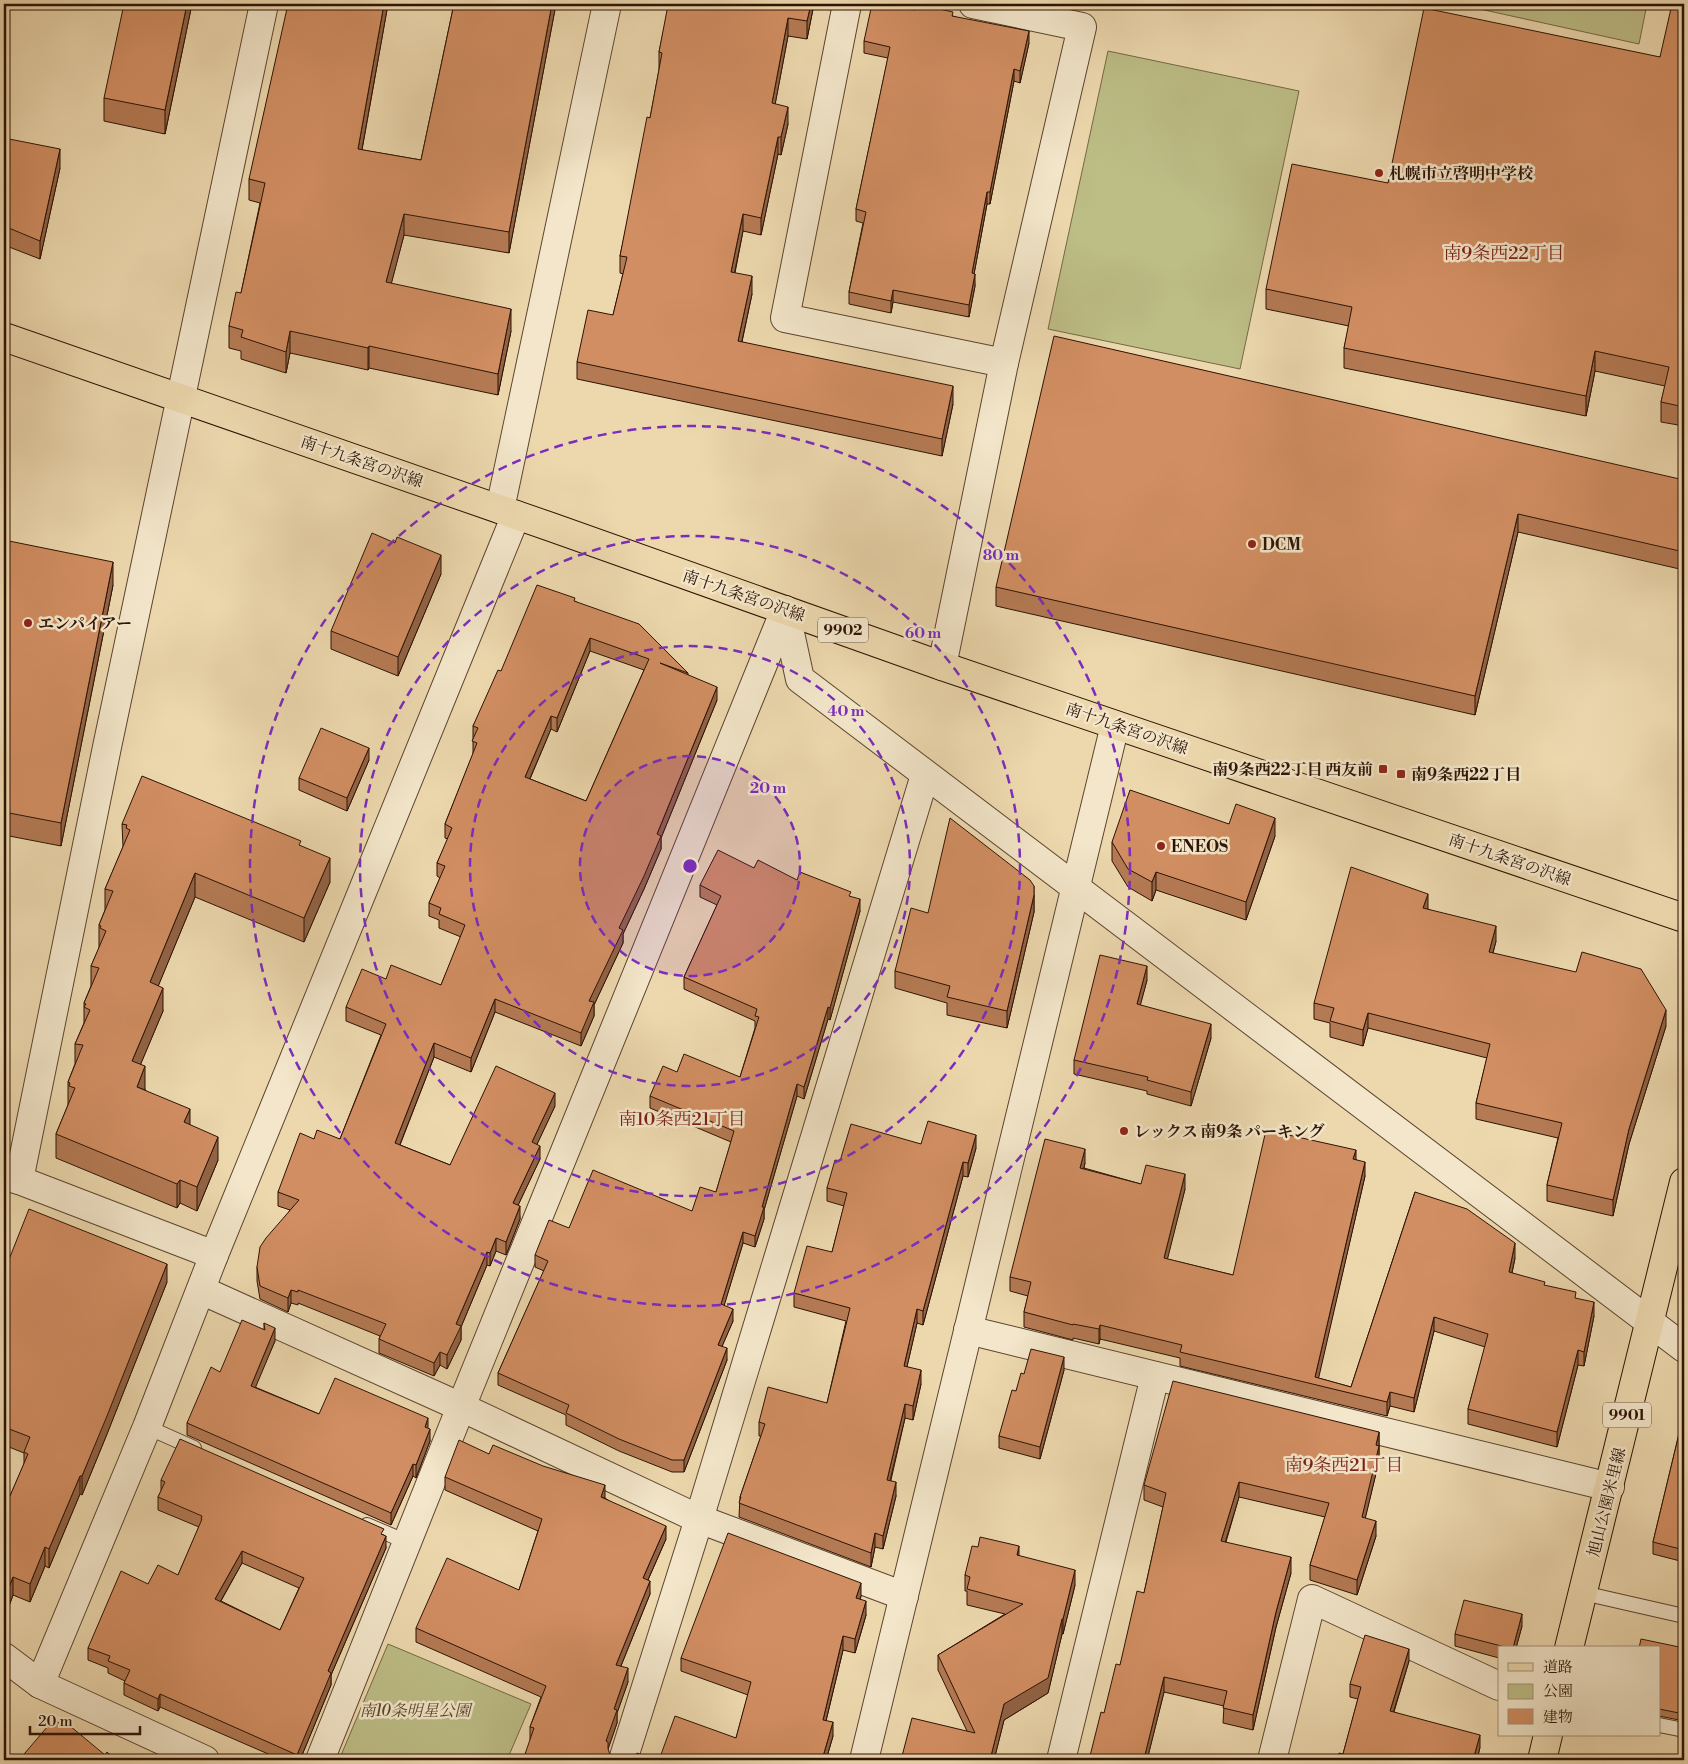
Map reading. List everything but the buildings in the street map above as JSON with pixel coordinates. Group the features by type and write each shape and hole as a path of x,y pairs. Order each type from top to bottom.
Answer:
{"main road":[{"name":"南十九条宮の沢線","path":"4,337 508,512 942,666 1684,918"},
{"name":"旭山公園米里線","path":"1570,1646 1684,1182"},
{"path":"1542,1760 1548,1736"}],"street":[{"path":"214,1255 11,1178 181,399 264,4"},
{"path":"40,1684 147,1427 508,512 607,4"},
{"path":"847,4 785,318 1004,363"},
{"path":"942,666 1004,363 1082,27 973,4"},
{"path":"785,610 800,679 1684,1348"},
{"path":"320,1760 461,1407 785,610"},
{"path":"864,1760 1115,724"},
{"path":"622,1760 699,1518 925,775"},
{"path":"201,1290 461,1407 699,1518 904,1596"},
{"path":"968,1330 1610,1486"},
{"path":"1060,1760 1155,1376"},
{"path":"1272,1760 1312,1599 1498,1686"},
{"path":"4,1658 40,1684 205,1760"}],"lane":[{"path":"147,1427 202,1452"},
{"path":"353,1518 407,1542"},
{"path":"1583,1593 1684,1616"},
{"path":"1660,1725 1684,1730"}],"green space":[{"path":"1457,4 1647,4 1639,44"},
{"path":"1108,51 1299,91 1240,369 1048,329"},
{"name":"南10条明星公園","path":"388,1644 531,1704 507,1760 339,1760"}],"place":[{"name":"札幌市立啓明中学校","path":"1379,173"},
{"name":"DCM","path":"1252,544"},
{"name":"エンパイアー","path":"28,623"},
{"name":"南9条西22丁目 西友前","path":"1383,769"},
{"name":"南9条西22丁目","path":"1401,774"},
{"name":"ENEOS","path":"1161,846"},
{"name":"レックス 南9条 パーキング","path":"1124,1131"}],"district":[{"name":"南9条西22丁目","path":"1504,253"},
{"name":"南10条西21丁目","path":"682,1119"},
{"name":"南9条西21丁目","path":"1344,1465"}]}
